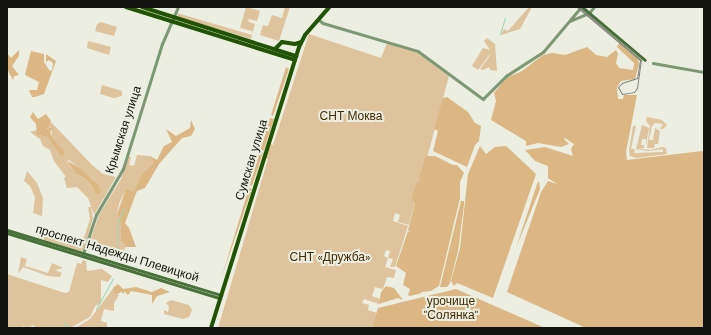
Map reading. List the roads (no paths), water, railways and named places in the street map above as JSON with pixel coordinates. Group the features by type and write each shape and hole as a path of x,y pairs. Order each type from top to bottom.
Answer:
{"main road":[{"path":"126,7 173,19 296,58"},
{"path":"142,7 173,19"},
{"name":"Сумская улица","path":"211,328 301,42 329,7"},
{"path":"581,7 645,60"},
{"path":"277,51 282,42 295,44 301,42"},
{"name":"проспект Надежды Плевицкой","path":"7,232 221,296"}],"street":[{"name":"Крымская улица","path":"83,255 96,214 123,169 162,44 178,7"},
{"path":"318,19 323,23 418,51 482,99 506,76 542,53 581,7"},
{"path":"569,21 589,13 594,7"},
{"path":"653,63 704,72"}],"waterway":[{"path":"500,34 505,18"},
{"path":"117,259 118,220 124,208"},
{"path":"96,309 113,278"},
{"path":"64,323 70,328"}],"tram line":[{"path":"577,7 640,60 637,78 622,83 618,87 622,94 634,92 637,88 641,60 579,7"}],"park label":[{"name":"СНТ Моква","path":"351,117"},
{"name":"СНТ «Дружба»","path":"330,258"},
{"name":"урочище \"Солянка\"","path":"451,309"}]}
